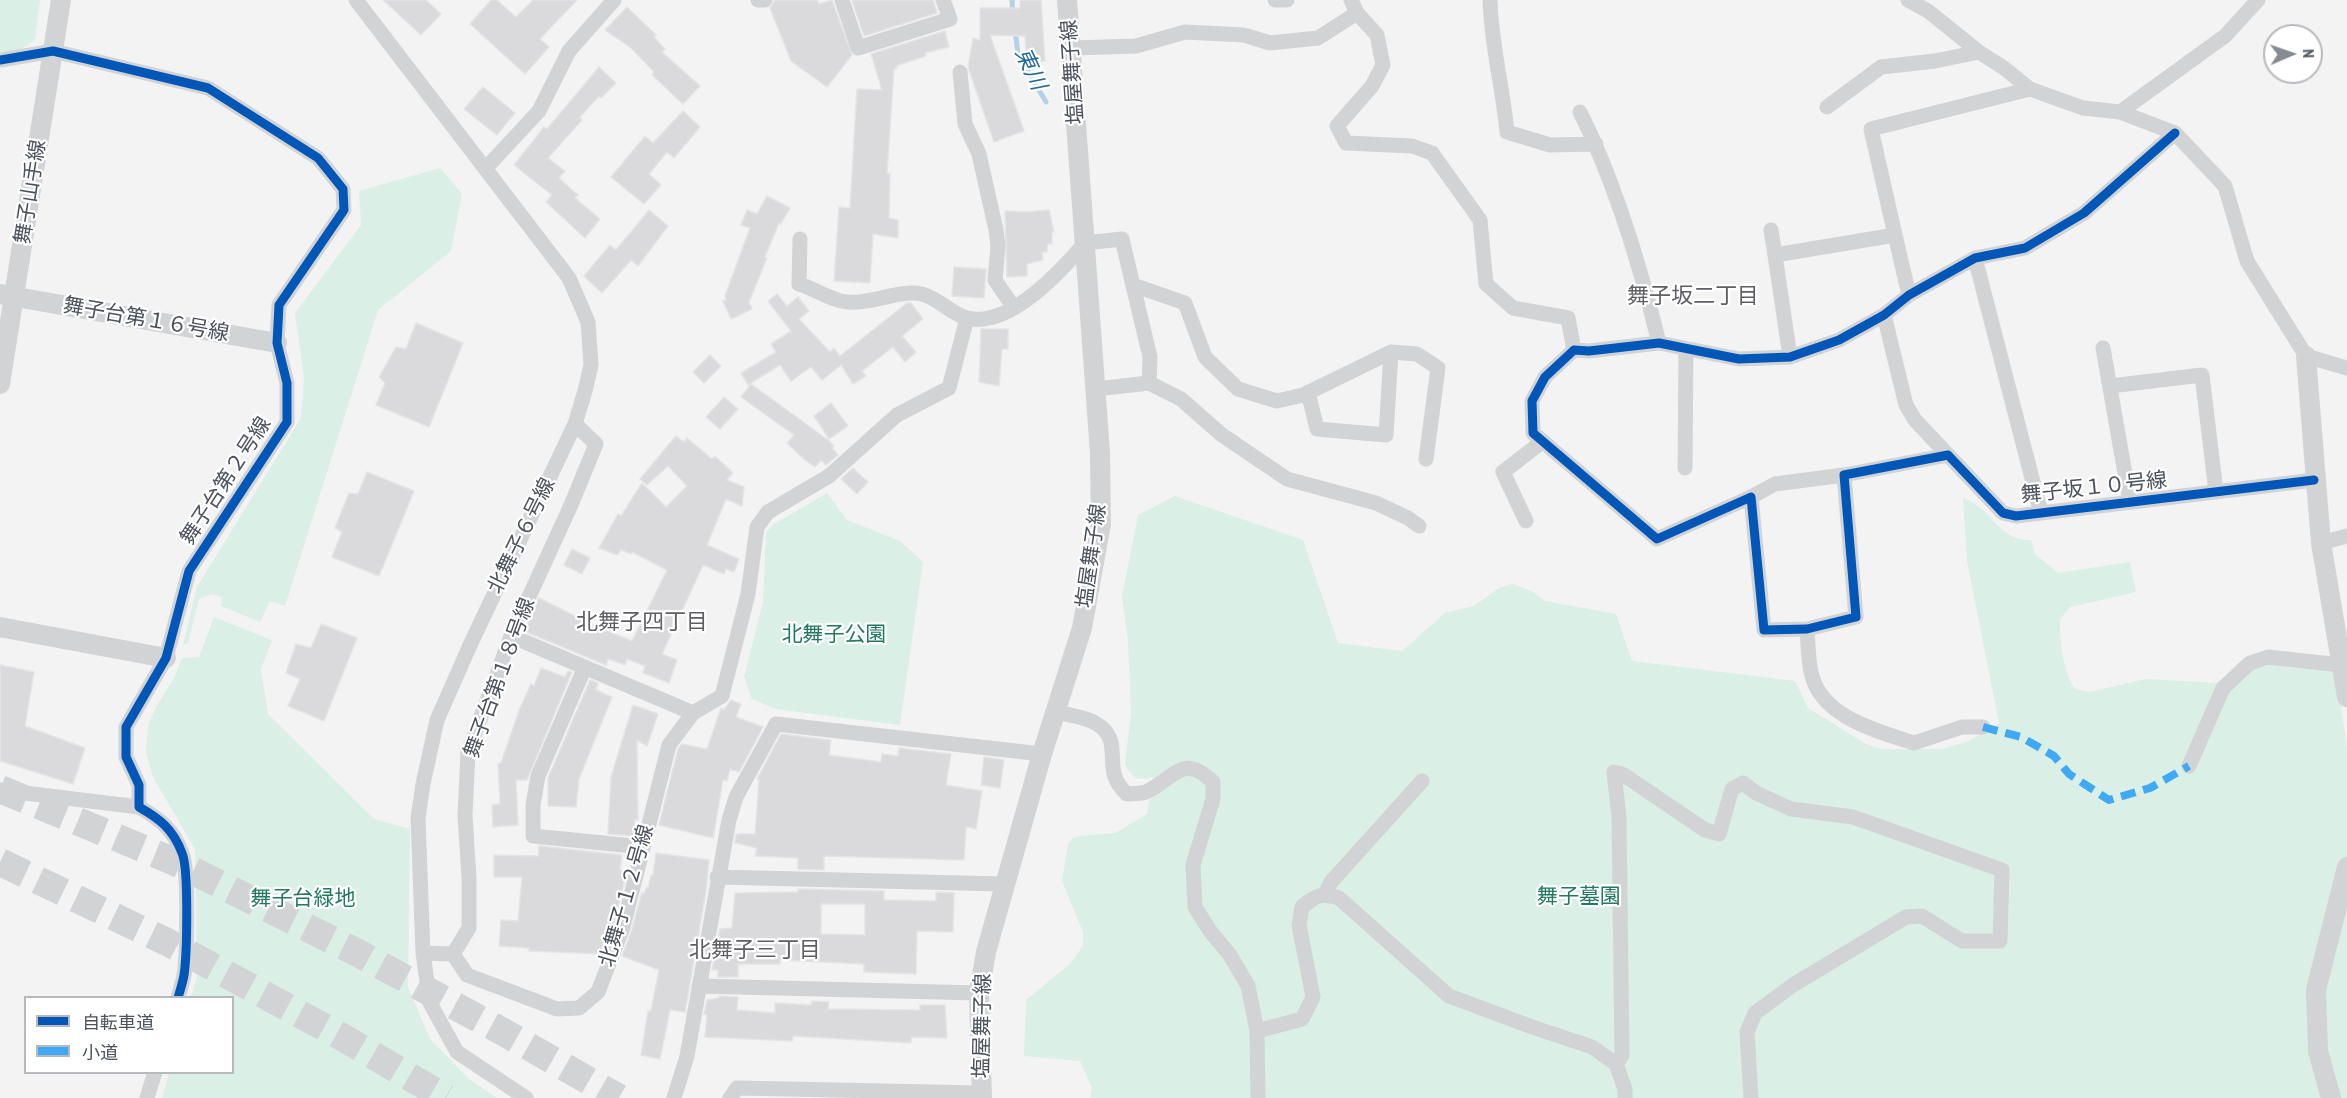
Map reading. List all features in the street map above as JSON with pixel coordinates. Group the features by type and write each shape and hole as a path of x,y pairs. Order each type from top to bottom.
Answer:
{"street":[{"name":"舞子山手線","path":"0,384 7,295 61,0"},
{"name":"北舞子６号線","path":"356,0 569,278 588,322 591,365 575,424 436,720 418,818 423,953 430,1003 457,1052 526,1098"},
{"path":"486,168 539,111 569,51 614,0"},
{"path":"758,0 765,0"},
{"path":"842,0 858,48 950,19 943,0"},
{"name":"塩屋舞子線","path":"982,1096 979,993 986,952 1003,884 1082,628 1101,524 1096,389 1067,0"},
{"path":"1275,0 1287,0"},
{"path":"1490,0 1490,25 1504,96 1507,132 1550,145 1596,144"},
{"path":"1908,0 1928,11 2030,89 2084,108 2120,112 2175,134 2225,186 2247,261 2306,356 2320,543 2347,697"},
{"path":"2120,112 2225,36 2258,0"},
{"path":"1072,48 1136,46 1185,33 1244,35 1270,43 1318,38 1354,7 1377,35 1383,65 1372,86 1337,126 1346,142 1412,146 1432,153 1480,220 1486,284 1513,308 1568,318 1574,350"},
{"path":"0,60 53,51"},
{"name":"舞子台第２号線","path":"53,51 208,87 318,158 344,189 344,210 279,305 277,343 287,383 287,422 189,571 166,658 126,727 126,758 139,785 139,807"},
{"path":"1827,107 1881,67 1935,61 1979,52"},
{"path":"960,72 965,124 979,154 996,230 998,246 995,280 1014,308"},
{"path":"1909,295 1871,129 2030,89"},
{"path":"1580,112 1596,144 1644,279 1659,343"},
{"path":"1948,455 1844,475 1774,484 1751,497 1657,539 1533,433 1532,401 1545,377 1574,350 1589,351 1659,343 1739,359 1790,357 1839,340 1884,315 1909,295 1975,258 2025,248 2084,213 2175,134"},
{"path":"1771,230 1790,357"},
{"path":"1775,255 1895,235"},
{"path":"800,239 799,284 841,302 923,294 967,318 989,318 1014,308 1057,275 1085,243 1122,239 1150,357 1149,383"},
{"name":"舞子坂１０号線","path":"1975,258 2041,513"},
{"path":"1133,285 1185,303 1206,357 1238,389 1277,401 1308,392 1391,352 1417,354 1438,368 1426,459"},
{"name":"舞子台第１６号線","path":"7,295 277,343"},
{"name":"舞子坂１０号線","path":"1884,315 1906,405 1915,420 2003,513 2016,516 2314,480"},
{"path":"511,636 693,713 722,696 748,594 757,527 768,512 829,476 897,415 949,388 967,318"},
{"path":"2103,348 2130,502"},
{"path":"1685,468 1686,350"},
{"path":"1308,392 1317,429 1386,435 1391,352"},
{"path":"2306,356 2347,368"},
{"path":"2110,386 2202,375 2217,492"},
{"path":"1096,389 1149,383 1181,399 1222,435 1287,479 1376,503 1408,518 1419,526"},
{"name":"舞子台第１８号線","path":"453,954 468,928 469,878 465,815 468,752 511,636 571,505 596,444 575,424"},
{"path":"1526,521 1503,472 1543,441"},
{"path":"1751,497 1764,630 1807,629 1856,617 1844,475"},
{"path":"2320,543 2347,536"},
{"path":"0,627 166,658"},
{"path":"1807,629 1811,673 1823,695 1843,715 1914,743 1962,727 1983,727"},
{"path":"2189,766 2223,688 2250,663 2268,657 2341,665"},
{"path":"585,667 538,776 533,805 533,836 643,847"},
{"path":"1056,712 1096,723 1109,734 1113,757 1112,772 1117,786 1127,794 1144,793 1184,768 1200,769 1213,782 1213,799 1193,865 1195,907 1209,931 1230,955 1248,986 1257,1031 1257,1098"},
{"name":"北舞子１２号線","path":"453,954 467,975 557,1009 579,1008 598,992 622,927 669,745 693,713"},
{"path":"674,1098 687,1056 717,877 729,820 736,797 776,724 1042,754"},
{"path":"1616,1064 1622,1055 1619,817 1614,772 1624,775 1705,830 1719,834 1732,789 1743,783 1756,793 1791,809 1853,817 2002,870 2000,941 1962,941 1922,916 1906,917 1793,984 1755,1013 1748,1032 1751,1098"},
{"path":"1325,894 1331,882 1422,781"},
{"path":"0,790 139,807 161,820 174,837 184,856 186,887 184,976 179,996"},
{"path":"2331,1098 2318,1051 2316,990 2347,867"},
{"path":"717,877 1003,884"},
{"path":"1257,1031 1302,1019 1313,997 1299,925 1302,907 1312,898 1325,894 1339,898 1449,996 1592,1047 1616,1064 1625,1089 1625,1098"},
{"path":"423,953 453,954"},
{"path":"699,986 979,993"},
{"path":"147,1098 154,1074"},
{"path":"730,1098 737,1088 982,1096"}],"green space":[{"path":"0,0 40,0 35,40 20,50 0,52"},
{"path":"440,168 462,194 451,251 378,310 285,606 270,601 260,622 221,606 222,597 211,594 199,599 188,643 183,645 197,587 301,418 304,377 295,313 361,225 359,191"},
{"name":"北舞子公園","path":"827,493 847,520 900,541 923,562 900,725 776,709 752,699 744,677 763,602 766,532 774,524"},
{"name":"舞子墓園","path":"1175,496 1303,540 1338,643 1402,651 1445,613 1474,606 1499,588 1513,584 1533,592 1545,601 1616,614 1632,661 1795,681 1808,708 1868,745 1881,749 1942,749 1969,741 1999,723 1967,561 1963,498 1982,509 2010,535 2019,539 2031,540 2035,554 2058,573 2130,562 2136,592 2070,607 2060,619 2061,646 2067,673 2075,689 2090,692 2145,679 2218,683 2264,663 2336,672 2347,747 2347,1098 1090,1098 1092,1088 1080,1061 1024,1056 1026,1000 1070,964 1083,946 1083,932 1062,881 1068,844 1073,838 1080,836 1115,833 1147,814 1153,777 1136,778 1125,765 1131,712 1128,640 1122,596 1138,515"},
{"name":"舞子台緑地","path":"214,617 272,640 261,669 268,714 374,819 410,829 408,987 430,1039 469,1079 497,1098 162,1098 169,1074 234,1074 234,996 191,996 197,977 195,849 153,777 146,752 148,725 174,678 182,658 199,657"}],"building":[{"path":"383,0 426,0 441,14 421,35"},
{"path":"491,0 497,0 516,17 533,0 577,0 540,39 549,47 525,74 470,24"},
{"path":"775,0 817,0 819,4 832,0 852,55 827,87 791,61 770,8"},
{"path":"852,0 933,0 937,13 864,36"},
{"path":"1020,0 1041,0 1045,61 1027,62 1025,36 990,35 1024,131 994,142 968,67 973,38 980,40 980,8 1020,8"},
{"path":"627,7 656,35 654,37 665,49 662,52 700,86 683,104 652,75 654,72 631,48 605,30"},
{"path":"945,31 949,47 925,53 926,56 896,66 897,68 894,69 887,173 890,174 889,218 898,220 898,238 873,234 870,283 834,281 839,207 850,208 857,89 882,90 871,54"},
{"path":"599,67 616,83 601,98 599,96 580,117 582,120 548,158 565,171 559,178 578,195 575,198 600,219 585,238 546,202 552,195 514,165 544,127 547,129"},
{"path":"483,87 515,113 497,135 464,109"},
{"path":"683,111 700,127 674,158 667,152 649,174 661,185 644,204 611,177 645,136 653,143"},
{"path":"767,196 790,208 781,224 779,223 765,257 767,258 749,302 752,309 731,319 723,301 726,300 725,296 750,228 741,225 747,210 757,214"},
{"path":"649,210 668,226 638,266 631,260 602,293 584,276 610,245 616,250"},
{"path":"1049,210 1054,232 1052,232 1052,244 1047,244 1047,252 1042,252 1043,260 1027,264 1027,276 1007,277 1005,211"},
{"path":"954,267 986,269 984,298 952,296"},
{"path":"777,294 787,306 798,297 809,311 799,319 830,352 834,348 840,356 907,303 911,303 923,319 902,336 916,352 905,362 893,347 862,371 866,376 853,384 841,365 822,380 811,367 791,381 780,365 748,385 741,373 776,352 771,344 791,331 768,301"},
{"path":"416,323 463,343 429,427 376,405 385,383 379,377 396,347 406,349"},
{"path":"981,329 1008,329 1008,349 1002,349 999,386 979,382"},
{"path":"710,355 721,366 704,383 693,372"},
{"path":"751,384 828,440 838,455 826,465 821,460 815,467 805,460 787,443 794,435 741,397"},
{"path":"724,397 738,409 720,429 706,417"},
{"path":"831,403 848,426 829,439 814,416"},
{"path":"676,436 684,442 687,438 712,459 715,456 733,473 727,480 744,487 742,506 726,499 707,545 739,559 734,572 726,569 724,574 703,565 662,654 677,660 669,683 643,673 645,666 627,659 625,665 608,659 606,665 524,631 539,598 632,641 667,570 632,552 631,554 621,550 617,555 599,548 618,514 621,516 642,483 666,507 687,486 668,466 647,485 640,479"},
{"path":"853,468 868,482 857,494 841,479"},
{"path":"367,472 414,491 379,576 332,557 342,532 335,528 349,493 358,494"},
{"path":"572,549 590,558 582,574 564,565"},
{"path":"321,624 357,638 324,721 288,706 300,679 286,673 296,644 311,648"},
{"path":"0,665 34,672 25,726 85,748 73,784 0,761"},
{"path":"541,668 565,677 568,671 572,672 527,780 516,780 518,825 493,827 492,805 500,804 498,764 501,763 520,708 531,684 534,686"},
{"path":"590,680 598,683 596,690 612,697 579,779 576,807 548,806 548,778"},
{"path":"731,700 741,704 736,717 763,727 739,772 730,769 727,781 723,780 713,838 659,825 678,749 682,744 707,749 721,708 724,710"},
{"path":"633,705 658,714 647,746 637,740 638,820 635,819 634,836 608,834 611,777"},
{"path":"781,734 831,740 829,755 881,762 882,754 898,756 899,748 951,754 946,785 982,791 976,829 966,827 964,860 824,856 824,870 798,869 798,858 755,856 757,848 735,843 736,834 755,834 759,780 757,779"},
{"path":"984,757 1004,760 1000,788 981,785"},
{"path":"539,846 622,855 620,869 626,875 614,924 602,954 529,951 529,948 499,946 501,920 518,921 522,877 494,877 494,855 538,856"},
{"path":"656,853 709,860 706,891 685,1012 670,1010 660,1059 641,1055 648,1011 651,1011 659,970 622,956 642,892 644,894 651,875 653,876"},
{"path":"798,889 884,891 884,900 936,901 936,892 954,893 953,932 917,931 916,974 864,972 864,964 780,960 780,964 738,964 738,977 718,977 718,970 712,970 720,929 732,928 735,893 798,892","holes":["821,904 865,904 865,935 821,934"]},
{"path":"719,996 738,997 737,1010 775,1013 775,1003 811,1005 812,1001 829,1002 828,1009 920,1010 920,1005 945,1005 947,1038 911,1037 911,1043 793,1036 792,1041 705,1037 707,1015 704,1014 707,1000 719,998"}],"waterway":[{"name":"東川","path":"1012,0 1013,15"},
{"name":"東川","path":"1015,30 1018,54 1046,102"}],"tunnel":[{"path":"0,789 173,861 358,953 619,1098"},
{"path":"0,862 167,942 342,1037 446,1098"}],"marked path":[{"path":"1983,727 2021,737 2054,756 2069,774 2109,800 2150,788 2189,766"}],"cycle path":[{"path":"0,60 53,51 208,88 318,158 343,189 344,210 279,305 277,343 287,383 287,422 189,571 166,658 126,727 126,757 139,785 139,807 159,820 170,831 182,853 184,862 186,950 184,975 179,996"},
{"path":"2175,133 2084,213 2025,248 1975,258 1909,295 1884,315 1839,340 1790,357 1739,359 1659,343 1589,351 1574,350 1545,377 1532,401 1533,433 1657,539 1751,497 1764,630 1807,629 1856,617 1844,475 1948,455 2003,513 2016,516 2314,480"}],"district":[{"name":"舞子坂二丁目","path":"1693,297"},
{"name":"北舞子四丁目","path":"642,623"},
{"name":"北舞子三丁目","path":"755,951"}]}
